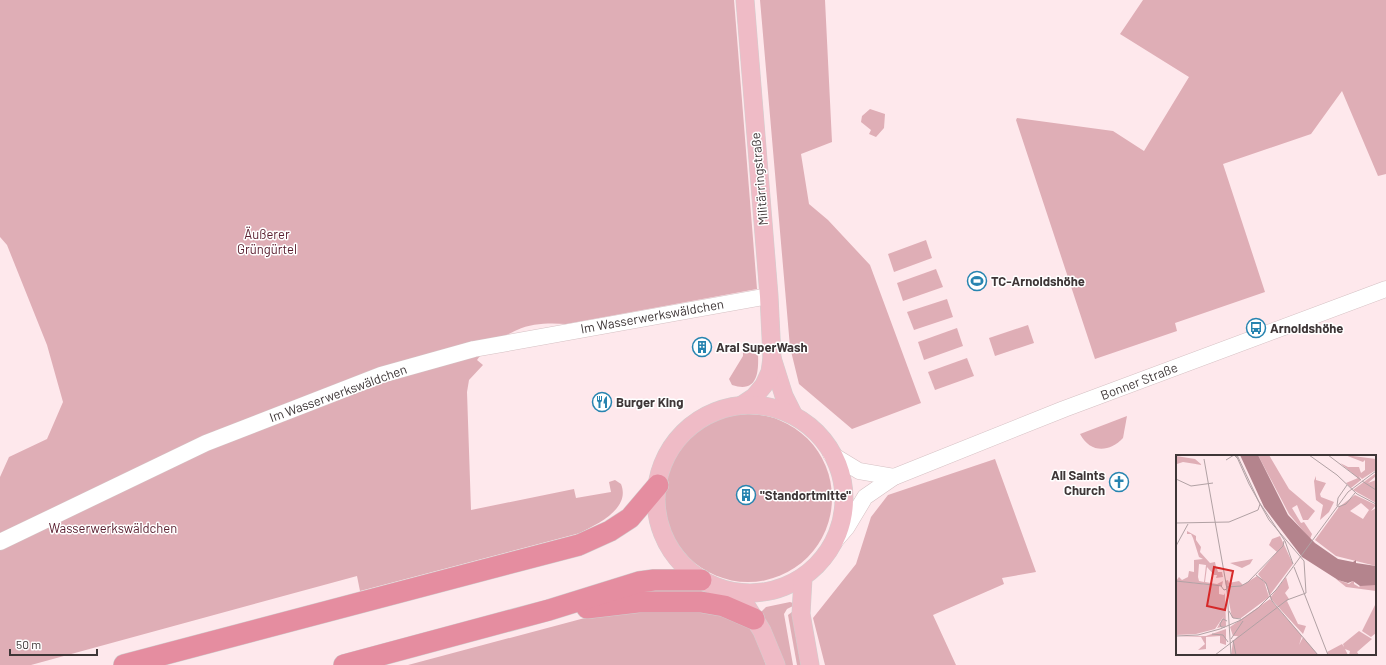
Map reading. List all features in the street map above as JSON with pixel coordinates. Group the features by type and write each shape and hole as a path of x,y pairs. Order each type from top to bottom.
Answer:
{"highway":[{"path":"124,665 579,544 596,538 630,518 658,485"},
{"path":"344,665 549,610 639,582 654,580 701,580"},
{"path":"549,610 580,609 638,602 701,602 724,606 754,619"}],"main road":[{"name":"Militärringstraße","path":"742,405 754,397 764,385 770,372 772,358 769,296 745,0"},
{"name":"Militärringstraße","path":"772,358 784,396 793,414"},
{"path":"742,405 768,406 793,414 812,428 831,454 836,466 842,489 841,513 836,542 826,557 803,578 792,585 769,592 737,592 720,589 701,580 688,570 675,555 663,533 658,512 658,485 666,458 672,447 688,429 708,415 720,410 742,405"},
{"path":"803,578 801,614 810,665"},
{"path":"737,592 768,644 776,665"}],"street":[{"name":"Bonner Straße","path":"836,542 865,497 894,477 1064,409 1386,289"},
{"name":"Im Wasserwerkswäldchen","path":"0,542 206,442 381,375 474,348 769,296"},
{"path":"831,454 860,471 894,477"}],"green space":[{"name":"Äußerer Grüngürtel","path":"0,0 734,0 757,289 566,324 529,326 503,336 493,338 477,360 483,365 469,380 467,392 471,510 574,489 576,498 611,492 609,482 615,480 621,484 623,493 617,508 603,520 580,533 360,591 357,576 31,665 0,665 0,477 9,457 47,439 63,402 47,345 7,245 0,237"},
{"path":"760,0 825,0 832,142 801,154 809,204 828,220 870,265 921,403 852,429 799,384 790,347"},
{"path":"1143,0 1386,0 1386,174 1378,176 1342,91 1311,134 1223,164 1265,292 1175,323 1177,331 1095,359 1016,120 1017,118 1113,131 1144,151 1189,77 1120,34"},
{"path":"870,109 885,114 884,128 876,137 869,134 871,130 861,122 862,116"},
{"path":"926,240 932,258 894,272 888,254"},
{"path":"936,269 943,287 903,301 897,283"},
{"path":"947,299 953,317 914,330 907,312"},
{"path":"1028,325 1034,343 995,356 989,338"},
{"path":"957,328 963,346 924,360 918,342"},
{"path":"743,350 758,355 758,369 757,375 751,384 740,387 732,385 729,379 743,356"},
{"path":"967,358 974,376 935,390 928,372"},
{"path":"748,414 772,418 787,424 801,433 813,445 822,459 828,474 832,498 828,522 822,537 813,551 801,563 787,572 772,578 748,582 724,578 709,572 695,563 683,551 674,537 668,522 664,498 668,474 674,459 683,445 695,433 709,424 724,418"},
{"path":"1127,416 1123,438 1112,446 1100,449 1094,448 1084,440 1080,434"},
{"path":"995,459 1036,572 1002,578 1004,584 933,615 956,665 825,665 813,618 856,564 871,517 888,495"},
{"path":"790,602 793,603 793,606 787,609 784,614 793,665 783,665 761,612 766,607"},
{"path":"707,606 742,619 755,634 766,665 408,665 596,615"},
{"path":"794,612 801,665 797,665 788,615"}],"place":[{"name":"TC-Arnoldshöhe","path":"977,281"},
{"name":"Arnoldshöhe","path":"1256,328"},
{"name":"Aral SuperWash","path":"702,347"},
{"name":"Burger King","path":"602,402"},
{"name":"All Saints Church","path":"1119,482"},
{"name":"\"Standortmitte\"","path":"746,495"}],"park label":[{"name":"Wasserwerkswäldchen","path":"113,528"}]}
